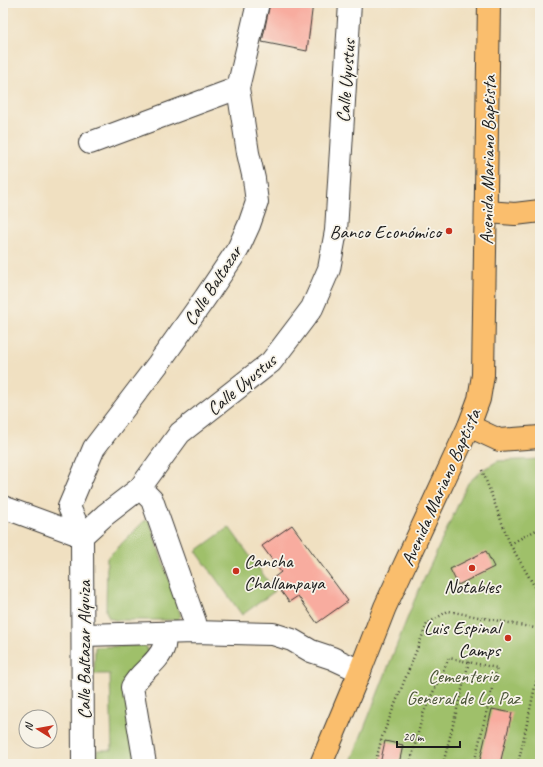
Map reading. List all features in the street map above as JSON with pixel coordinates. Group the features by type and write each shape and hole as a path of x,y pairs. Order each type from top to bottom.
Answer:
{"main road":[{"name":"Avenida Mariano Baptista","path":"321,764 385,607 470,426 479,399 483,375 487,212 489,3"},
{"path":"487,212 515,214 540,211"},
{"path":"470,426 499,440 540,437"}],"street":[{"name":"Calle Baltazar","path":"82,536 69,507 94,448 158,364 205,298 238,249 249,225 256,202 254,179 248,153 238,88 258,3"},
{"name":"Calle Uyustus","path":"82,536 105,515 140,488 180,433 271,362 312,308 329,269 336,230 350,3"},
{"path":"90,143 238,88"},
{"path":"140,488 152,500 195,622 194,632"},
{"path":"3,507 82,536"},
{"name":"Calle Baltazar Alquiza","path":"82,536 83,764"},
{"path":"83,635 194,632 273,634 292,640 311,652 332,658 360,671"},
{"path":"145,764 132,687 136,680 158,657 164,646 164,633"}],"path":[{"path":"482,470 510,544 540,596"},
{"path":"510,544 540,528"},
{"path":"375,764 382,737 427,624 448,611 540,629"},
{"path":"410,764 423,714 449,658 497,668 474,764"},
{"path":"443,764 469,662"},
{"path":"518,764 540,664"},
{"path":"536,764 540,743"}],"green space":[{"name":"Cementerio General de La Paz","path":"540,459 540,764 350,764 414,601 468,483 482,470 498,461"},
{"path":"149,520 181,616 177,620 115,620 109,618 106,611 107,558 144,521"},
{"name":"Cancha Challampaya","path":"229,527 275,591 242,615 196,551"},
{"path":"145,645 149,654 144,667 138,764 97,764 97,750 112,750 110,674 94,674 95,647"}],"building":[{"path":"270,3 313,3 307,51 262,42"},
{"path":"292,525 348,601 317,623 298,596 289,602 272,579 281,572 262,546"},
{"name":"Notables","path":"486,551 494,567 458,585 450,569"},
{"path":"492,709 512,713 500,764 479,764"},
{"path":"385,741 403,745 399,764 380,764"}],"place":[{"name":"Banco Económico","path":"449,231"},
{"name":"Notables","path":"472,568"},
{"name":"Cancha Challampaya","path":"236,571"},
{"name":"Luis Espinal Camps","path":"508,638"}]}
